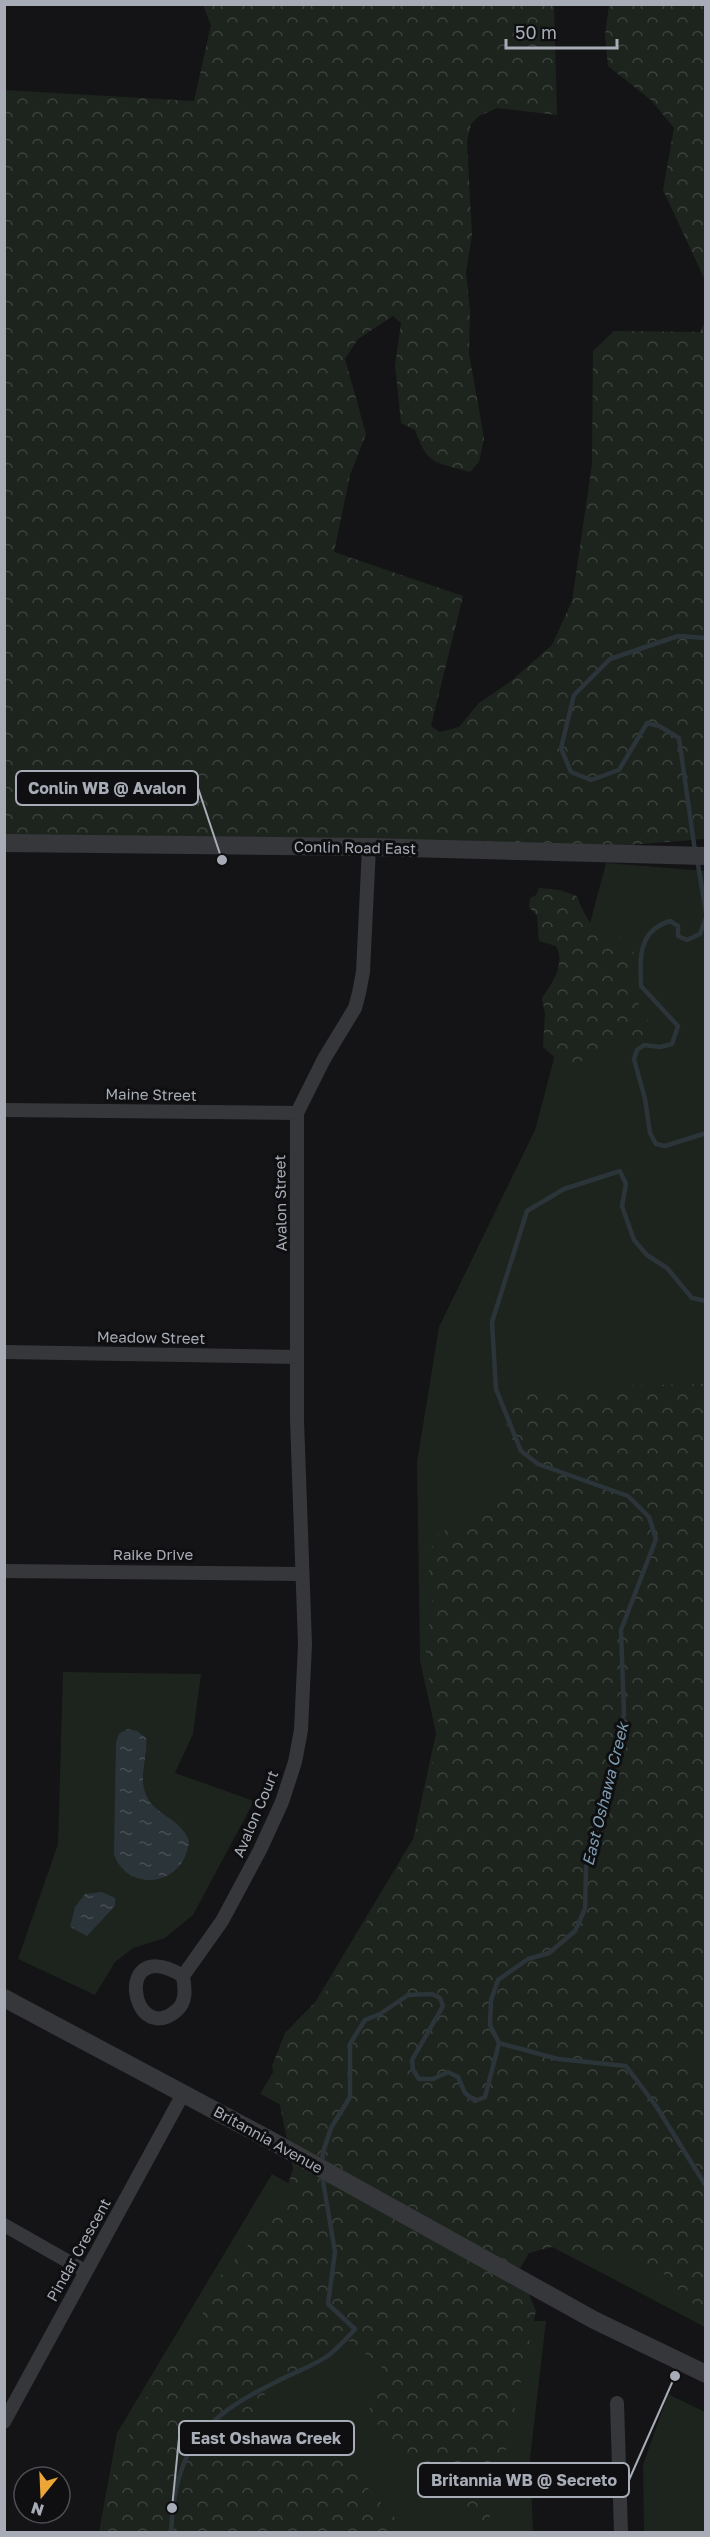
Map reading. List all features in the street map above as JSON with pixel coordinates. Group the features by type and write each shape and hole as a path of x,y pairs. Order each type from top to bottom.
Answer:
{"street":[{"name":"Conlin Road East","path":"4,843 369,847 705,856"},
{"name":"Avalon Street","path":"301,1574 297,1357 297,1113 315,1076 355,1008 360,993 369,847"},
{"name":"Maine Street","path":"4,1110 297,1113"},
{"name":"Meadow Street","path":"4,1353 297,1357"},
{"name":"Raike Drive","path":"4,1571 301,1574"},
{"name":"Avalon Court","path":"183,1976 208,1944 243,1885 282,1802 295,1762 304,1693 301,1574"},
{"name":"Britannia Avenue","path":"4,1998 270,2140 529,2285 705,2374"},
{"name":"Pindar Crescent","path":"4,2422 183,2094"},
{"path":"4,2224 85,2271"},
{"path":"617,2403 621,2532"}],"green space":[{"path":"203,5 554,5 557,115 497,108 479,116 471,124 467,142 472,235 466,272 470,311 469,353 484,438 479,462 470,472 434,461 424,450 415,430 401,423 395,365 401,323 393,316 358,339 345,359 366,434 350,475 334,552 463,596 431,726 440,732 459,727 479,703 510,682 552,645 572,601 592,464 593,351 614,331 700,332 705,322 705,839 578,849 5,841 4,90 194,101 211,25"},
{"path":"609,5 705,5 705,280 663,190 674,128 651,100 608,66 605,35"},
{"path":"606,863 705,871 705,2327 260,2094 413,1839 436,1733 420,1661 417,1462 439,1327 535,1130"},
{"path":"539,888 560,890 577,896 594,928 617,956 620,950 619,937 628,944 634,955 631,987 646,1015 649,1027 649,1035 615,1038 569,1070 543,1047 545,1013 542,998 559,967 559,953 556,946 539,941 537,916 529,907 530,898 536,895"},
{"path":"705,1384 706,2041 684,2052 681,2060 690,2074 705,2077 705,2310 690,2302 660,2270 618,2256 551,2247 529,2253 519,2270 536,2311 497,2492 485,2532 482,2532 368,2414 382,2367 350,2341 335,2345 267,2391 261,2400 262,2424 281,2441 314,2457 330,2447 408,2532 101,2532 116,2463 156,2377 178,2358 193,2334 220,2276 280,2210 293,2169 272,2066 285,2033 328,1989 414,1840 440,1728 425,1661 433,1592 428,1566 434,1536 504,1501 511,1473 506,1418 512,1388"},
{"path":"63,1672 201,1674 193,1734 175,1773 254,1801 193,1915 165,1938 133,1948 115,1962 95,1995 18,1959 58,1844"},
{"path":"272,2174 533,2321 546,2321 530,2459 533,2532 99,2532 117,2433"},
{"path":"668,2394 705,2412 705,2532 644,2532 643,2465"}],"water":[{"path":"127,1729 137,1731 146,1738 143,1783 147,1798 152,1805 179,1826 189,1841 185,1857 177,1869 154,1880 130,1875 120,1866 114,1854 116,1742 119,1734"},
{"path":"102,1892 115,1898 115,1906 87,1936 70,1927 75,1907 85,1894"}],"waterway":[{"name":"East Oshawa Creek","path":"695,851 679,738 659,726 647,723 619,770 591,780 571,772 561,748 574,695 610,659 678,636 706,638"},
{"name":"East Oshawa Creek","path":"697,859 706,912"},
{"name":"East Oshawa Creek","path":"706,918 700,934 687,940 678,936 678,926 670,921 660,925 646,938 641,955 641,986 678,1026 672,1044 660,1047 644,1045 637,1050 634,1059 645,1099 650,1133 656,1144 665,1146 706,1133"},
{"name":"East Oshawa Creek","path":"322,2163 331,2128 350,2097 350,2044 365,2020 380,2014 408,1995 432,1994 440,1998 443,2006 412,2060 413,2070 419,2079 433,2079 448,2072 458,2077 465,2093 475,2101 485,2097 499,2043 490,2025 491,2000 498,1980 528,1959 549,1953 575,1931 585,1909 586,1867 624,1714 621,1630 656,1539 649,1517 628,1496 538,1464 521,1451 496,1389 492,1322 527,1211 564,1189 620,1171 626,1184 622,1206 634,1240 647,1255 667,1268 692,1298 706,1301"},
{"path":"499,2043 558,2059 626,2066 656,2106 706,2186"},
{"name":"East Oshawa Creek","path":"171,2532 174,2503 186,2458 197,2439 211,2423 250,2395 323,2359 355,2329 328,2304 335,2252 322,2175"}],"place":[{"name":"Conlin WB @ Avalon","path":"222,860"},
{"name":"Britannia WB @ Secreto","path":"675,2376"},
{"name":"East Oshawa Creek","path":"172,2508"}]}
